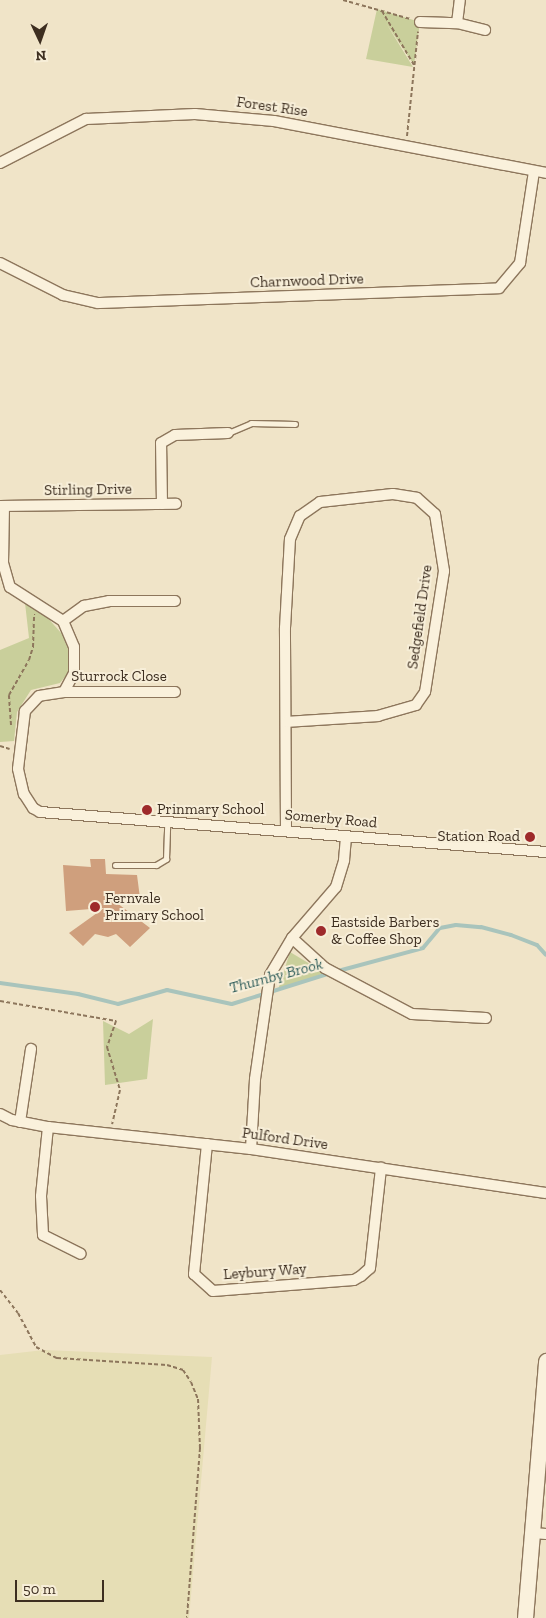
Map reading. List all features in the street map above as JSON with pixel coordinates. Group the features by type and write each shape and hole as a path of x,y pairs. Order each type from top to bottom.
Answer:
{"street":[{"path":"457,23 460,0"},
{"path":"420,22 457,23 485,30"},
{"name":"Forest Rise","path":"0,163 86,119 143,114 242,116 546,174"},
{"name":"Charnwood Drive","path":"0,263 63,295 98,303 499,288 520,263 534,172"},
{"path":"162,504 161,443 175,436 228,433"},
{"name":"Sedgefield Drive","path":"286,722 378,716 416,705 425,692 444,571 435,514 417,498 393,494 338,498 320,502 300,516 290,539 285,628 286,830"},
{"name":"Stirling Drive","path":"2,506 176,504"},
{"path":"2,506 3,563 10,587 34,600 63,621 74,647 74,673 64,692"},
{"path":"63,621 84,606 109,601 175,601"},
{"name":"Sturrock Close","path":"64,692 175,692"},
{"name":"Somerby Road","path":"64,692 39,696 25,711 18,769 24,794 33,808 40,812 546,852"},
{"path":"251,1149 256,1071 270,975 292,938 336,887 344,860 346,836"},
{"path":"292,938 325,968 412,1014 486,1018"},
{"path":"20,1122 31,1049"},
{"name":"Pulford Drive","path":"0,1114 20,1122 48,1127 251,1149 546,1193"},
{"path":"48,1127 41,1196 43,1235 81,1254"},
{"name":"Leybury Way","path":"207,1144 194,1274 213,1291 354,1280 361,1276 370,1268 381,1168"},
{"path":"524,1618 540,1533 546,1361"}],"lane":[{"path":"228,433 251,423 295,424"},
{"path":"115,865 156,865 166,859 167,821"}],"path":[{"path":"343,0 420,22 406,146"},
{"path":"381,10 414,65"},
{"path":"12,727 9,695 33,647 34,600"},
{"path":"0,1001 116,1021 107,1047 120,1090 109,1133"},
{"path":"0,1290 18,1314 36,1347 58,1358 167,1365 183,1370 191,1382 198,1399 200,1448 188,1618"}],"shaded area":[{"path":"44,1350 212,1357 189,1618 0,1618 0,1355"}],"green space":[{"path":"377,9 420,22 414,65 386,23 413,67 366,59"},
{"path":"25,603 46,616 62,634 69,652 68,673 60,683 31,690 17,712 14,741 0,742 0,650 29,638"},
{"path":"290,952 325,973 278,990"},
{"path":"153,1019 147,1079 105,1085 103,1021 129,1034"}],"building":[{"path":"90,859 105,859 106,874 137,875 140,898 113,900 150,928 130,947 116,934 108,937 95,934 83,946 69,933 104,908 66,911 63,865 91,867"}],"waterway":[{"name":"Thurnby Brook","path":"338,971 423,948 440,928 456,925 481,927 511,935 537,945 546,955"},
{"path":"0,983 78,994 118,1004 167,990 232,1004 331,973"}],"place":[{"name":"Prinmary School","path":"147,810"},
{"name":"Station Road","path":"530,837"},
{"name":"Fernvale Primary School","path":"95,907"},
{"name":"Eastside Barbers & Coffee Shop","path":"321,931"}]}
